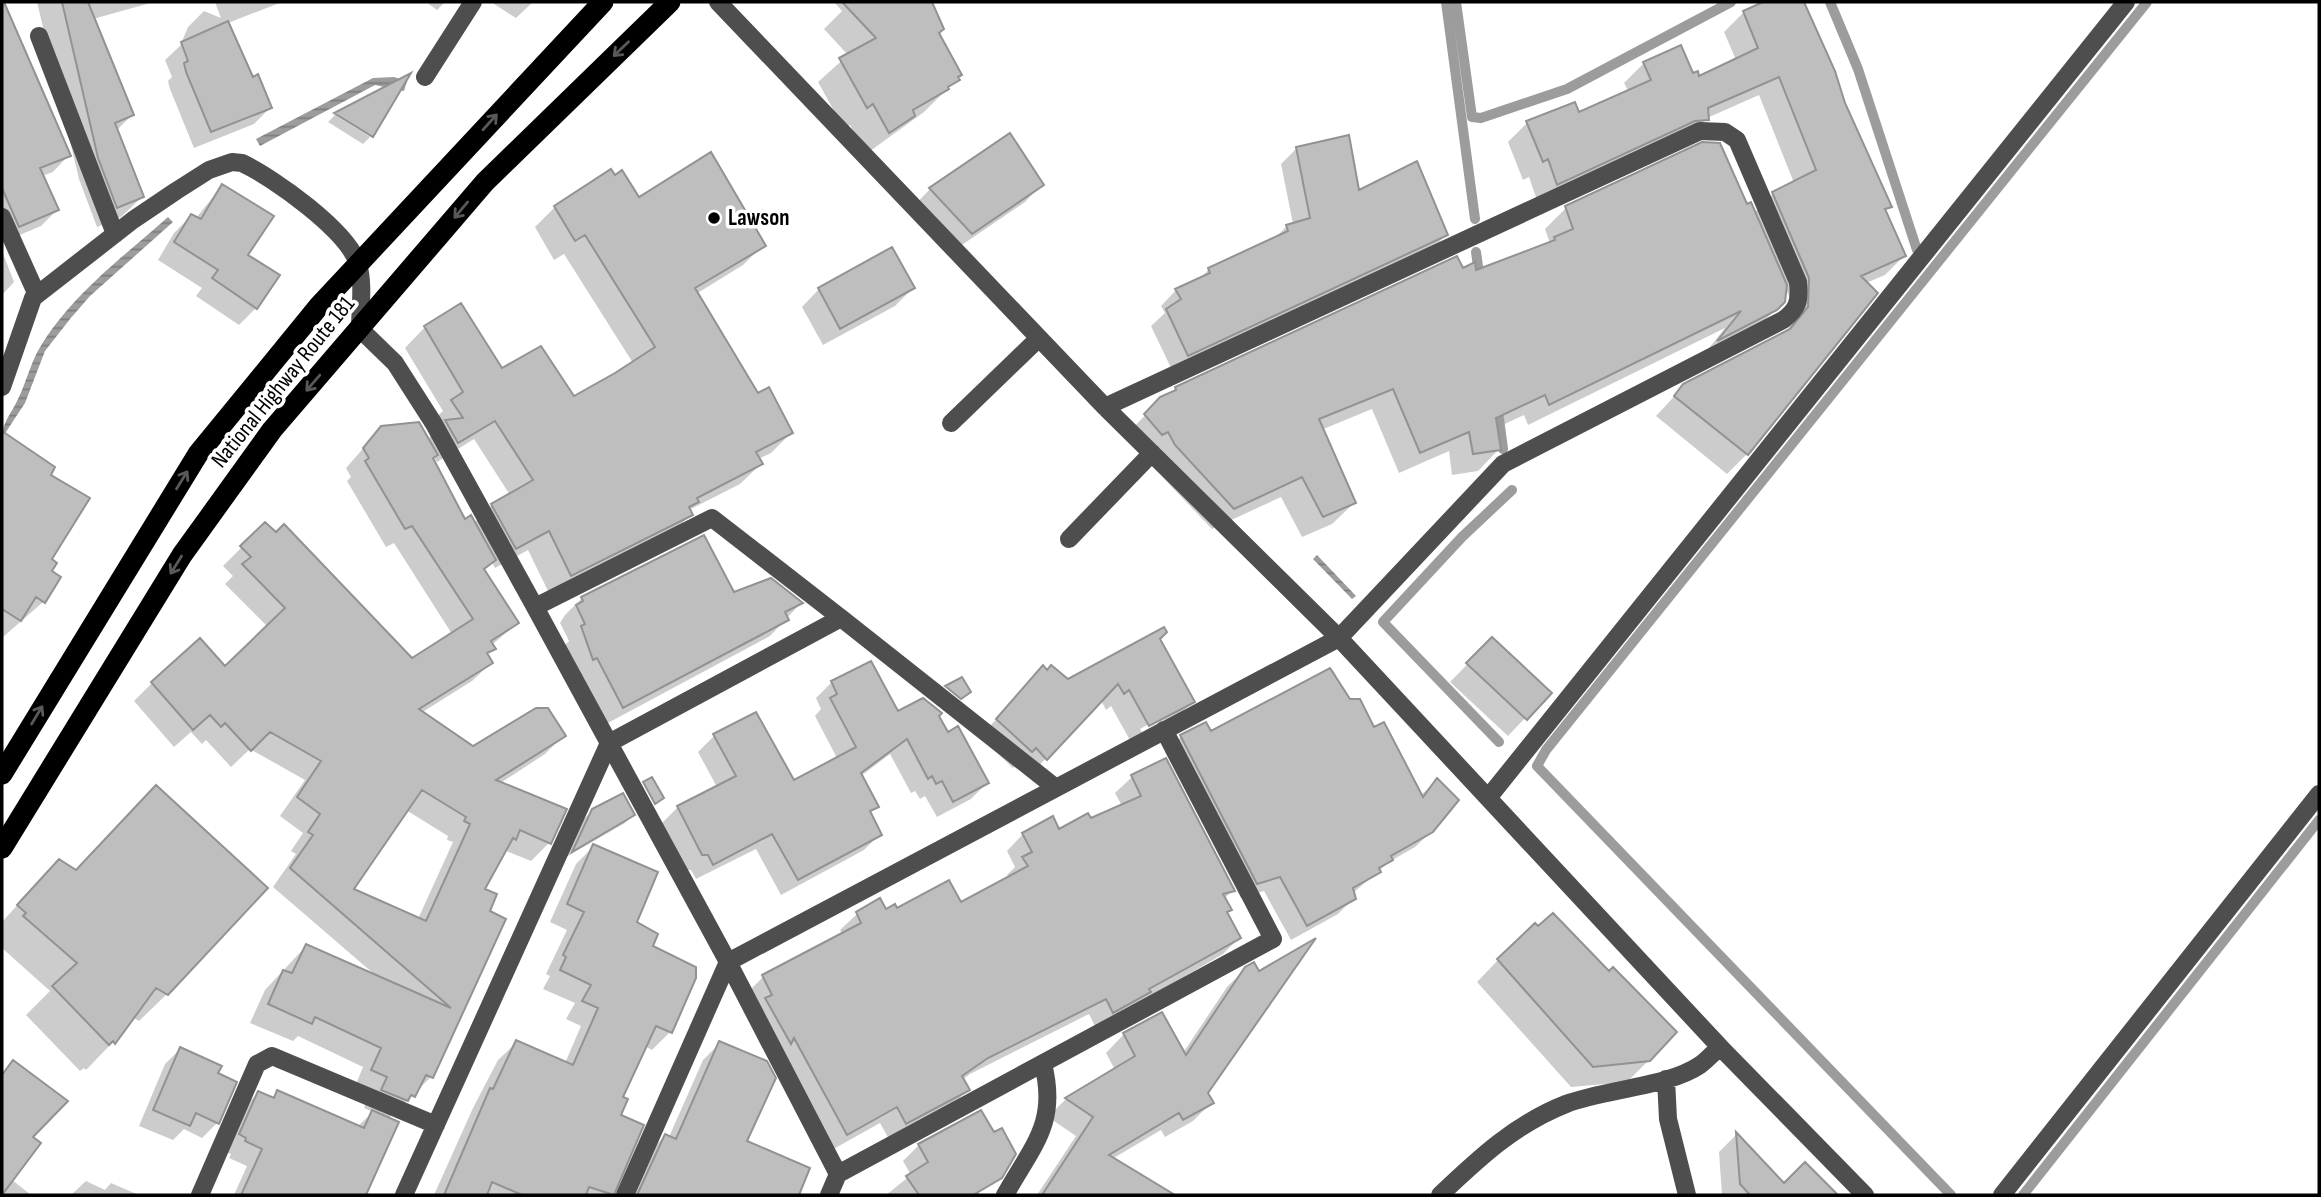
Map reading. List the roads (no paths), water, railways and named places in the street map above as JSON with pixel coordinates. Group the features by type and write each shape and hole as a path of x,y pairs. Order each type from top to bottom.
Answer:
{"highway":[{"name":"National Highway Route 181","path":"2,774 198,454 319,306 603,2"},
{"name":"National Highway Route 181","path":"2,848 182,555 272,429 485,182 670,2"}],"street":[{"path":"425,77 473,2"},
{"path":"719,2 1105,407 1339,638 1720,1046 1865,1195"},
{"path":"1488,798 2126,2"},
{"path":"38,36 115,234"},
{"path":"625,1195 728,962 1339,638 1503,464 1783,320 1796,310 1800,299 1798,282 1737,140 1725,132 1700,131 1105,407"},
{"path":"2,387 22,323 37,295 115,234 209,170 232,162 242,163 330,225 350,246 359,266 360,329 395,363 434,424 728,962 838,1174"},
{"path":"2,217 37,295"},
{"path":"951,423 1039,338"},
{"path":"1069,538 1152,453"},
{"path":"534,607 712,518 1056,788"},
{"path":"404,1195 609,743 841,618"},
{"path":"829,1195 838,1174 1273,939 1164,730"},
{"path":"2002,1195 2319,794"},
{"path":"1440,1195 1484,1153 1527,1121 1567,1104 1666,1079 1700,1065 1720,1046"},
{"path":"200,1195 257,1064 272,1056 436,1125"},
{"path":"1005,1195 1043,1129 1050,1092 1043,1064"},
{"path":"1666,1079 1668,1119 1687,1195"}],"waterway":[{"path":"1446,2 1475,219"},
{"path":"1456,2 1472,117 1481,118 1567,89 1731,2"},
{"path":"1830,2 1858,69 1917,250"},
{"path":"1951,1195 1537,766 1546,750 2147,2"},
{"path":"1476,252 1480,281"},
{"path":"1497,404 1503,449"},
{"path":"1499,742 1383,622 1462,537 1512,490"},
{"path":"2023,1195 2319,820"}],"place":[{"name":"Lawson","path":"714,218"}]}
